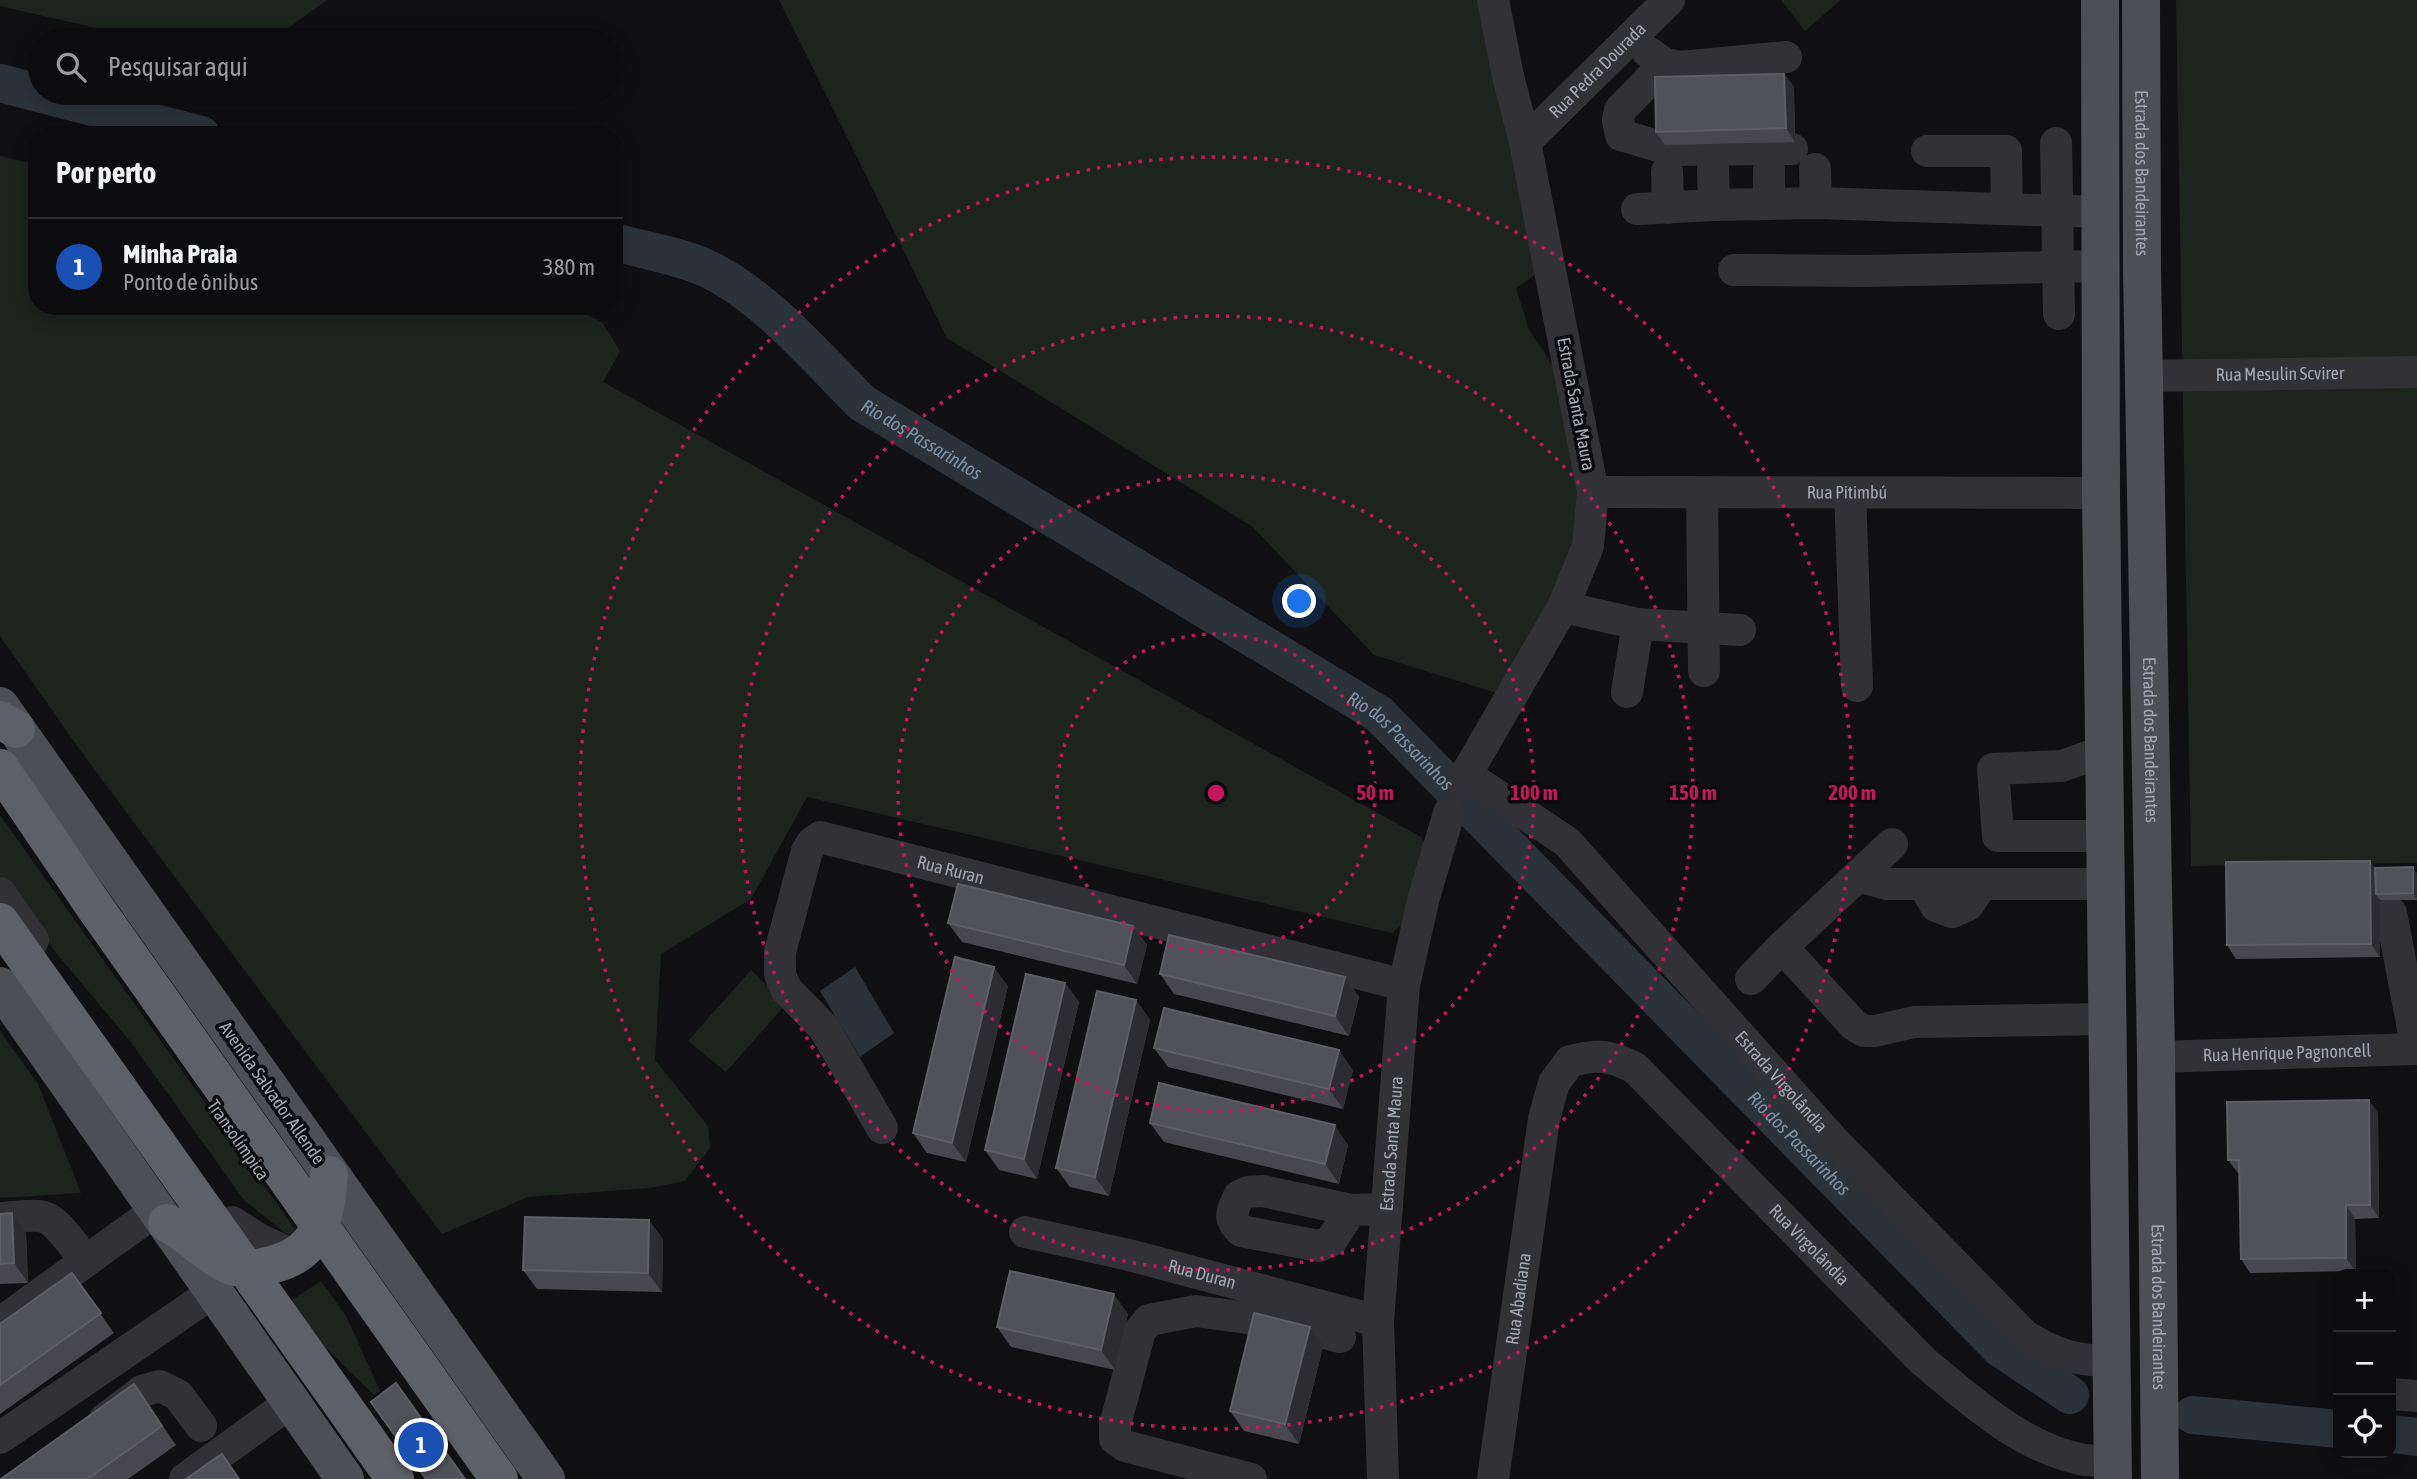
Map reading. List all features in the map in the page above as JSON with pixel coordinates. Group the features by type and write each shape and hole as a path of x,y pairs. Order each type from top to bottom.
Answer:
{"highway":[{"path":"0,768 287,1252 274,1305 395,1479"},
{"path":"0,922 287,1252 499,1479"},
{"path":"162,1216 215,1257 231,1266 287,1252 324,1216 330,1175"}],"main road":[{"path":"2100,0 2104,836 2113,1469"},
{"name":"Estrada dos Bandeirantes","path":"2141,0 2141,269 2156,1057 2160,1479"},
{"name":"Avenida Salvador Allende","path":"5,718 546,1479"},
{"path":"2104,751 2112,730 2120,724 2133,726 2141,733 2151,751"},
{"path":"0,986 345,1479"}],"street":[{"name":"Estrada Santa Maura","path":"1463,778 1563,607 1588,547 1593,492 1525,142 1493,0"},
{"name":"Rua Pedra Dourada","path":"1525,142 1669,0"},
{"path":"1630,38 1665,64 1680,67 1786,57"},
{"path":"1665,64 1620,110 1618,120 1621,135 1671,150 1804,159 1816,204"},
{"path":"2056,143 2059,314"},
{"path":"1927,151 2006,151 2007,209"},
{"path":"1713,170 1714,205"},
{"path":"1769,170 1769,204"},
{"path":"1667,172 1653,208 1816,204 2101,212"},
{"path":"1734,270 1865,271 2101,266"},
{"name":"Rua Mesulin Scvirer","path":"2144,376 2417,372"},
{"name":"Rua Pitimbú","path":"1593,492 2101,493"},
{"path":"1702,493 1704,671"},
{"path":"1850,493 1857,686"},
{"path":"1563,607 1638,624 1740,630"},
{"path":"1627,692 1638,624"},
{"path":"2104,751 2062,766 1993,769 1998,836 2104,836"},
{"name":"Estrada Virgolândia","path":"1463,778 1567,842 1833,1140 2025,1336 2052,1352 2074,1359 2111,1362"},
{"name":"Transolímpica","path":"0,801 287,1252 414,1479"},
{"name":"Estrada Santa Maura","path":"1382,1479 1378,1321 1404,985 1424,897 1449,813"},
{"name":"Rua Ruran","path":"882,1128 824,1028 786,989 780,974 780,952 807,851 820,837 1404,985"},
{"path":"1751,979 1892,844"},
{"path":"1859,876 1887,884 2105,884"},
{"name":"Transolímpica","path":"0,893 232,1222 287,1252 476,1479"},
{"path":"2391,913 2417,1049"},
{"path":"1782,947 1854,1025 1864,1031 1914,1022 2106,1019"},
{"name":"Rua Henrique Pagnoncell","path":"2156,1057 2417,1049"},
{"name":"Rua Virgolândia","path":"1544,1119 1554,1083 1570,1061 1590,1056 1611,1056 1635,1068 1923,1361 1972,1402 2010,1429 2047,1448 2113,1469"},
{"name":"Rua Abadiana","path":"1493,1479 1544,1119"},
{"path":"1351,1210 1387,1209"},
{"path":"0,1323 162,1216"},
{"path":"0,1218 47,1217 54,1220 76,1248"},
{"name":"Rua Duran","path":"1025,1232 1129,1255 1378,1321"},
{"path":"0,1438 215,1290"},
{"path":"1251,1479 1125,1446 1115,1439 1115,1425 1140,1331 1149,1320 1196,1311 1292,1324 1340,1337"},
{"path":"78,1439 142,1391 160,1386 178,1395 201,1426"},
{"path":"2396,1394 2417,1396"},
{"path":"185,1479 290,1402"}],"shaded area":[{"path":"0,0 327,0 288,28 96,28 0,6"},
{"path":"779,0 1490,0 1546,267 1516,288 1529,330 1574,397 1592,491 1557,601 1500,694 1374,655 1253,527 947,338"},
{"path":"1781,0 1841,0 1805,31"},
{"path":"2176,0 2417,0 2417,863 2191,866"},
{"path":"0,156 28,163 28,315 587,315 602,322 620,351 603,382 1421,837 1431,854 1413,915 1392,933 807,797 751,899 661,954 655,1060 708,1126 710,1148 685,1181 650,1188 528,1197 442,1234 85,757 0,636"},
{"path":"0,815 302,1239 285,1233 244,1200 130,1041 53,949 0,876"},
{"path":"855,967 894,1033 860,1057 820,991"},
{"path":"751,970 786,1004 726,1072 688,1041"},
{"path":"0,1031 38,1084 81,1193 0,1198"},
{"path":"321,1281 346,1316 380,1391 374,1395 320,1342 289,1302"}],"building":[{"path":"1784,74 1786,128 1656,132 1655,77"},
{"path":"2370,861 2371,944 2227,945 2226,862"},
{"path":"2413,867 2413,893 2376,894 2375,868"},
{"path":"958,884 1133,926 1124,965 948,923"},
{"path":"1169,935 1345,977 1335,1016 1160,974"},
{"path":"955,957 994,967 952,1143 913,1133"},
{"path":"1026,974 1065,983 1024,1159 985,1150"},
{"path":"1097,991 1136,1000 1095,1177 1056,1168"},
{"path":"1164,1008 1339,1050 1329,1089 1154,1048"},
{"path":"1159,1083 1335,1125 1325,1164 1150,1123"},
{"path":"2369,1100 2370,1205 2346,1205 2346,1258 2241,1259 2239,1160 2228,1160 2227,1102"},
{"path":"12,1213 14,1263 0,1264 0,1214"},
{"path":"525,1217 649,1220 648,1273 523,1270"},
{"path":"1010,1271 1114,1294 1101,1350 997,1327"},
{"path":"72,1273 101,1313 0,1385 0,1324"},
{"path":"1254,1313 1310,1327 1285,1424 1230,1411"},
{"path":"396,1383 465,1479 426,1479 371,1402"},
{"path":"134,1384 162,1426 87,1479 1,1479"},
{"path":"222,1454 239,1479 186,1479"}],"waterway":[{"name":"Rio dos Passarinhos","path":"0,83 28,90"},
{"name":"Rio dos Passarinhos","path":"85,105 166,126"},
{"name":"Rio dos Passarinhos","path":"623,244 686,260 730,281 771,312 862,403 1379,714 2000,1348 2070,1395"},
{"path":"2193,1415 2333,1429"},
{"path":"2396,1435 2417,1437"}],"place":[{"name":"Minha Praia","path":"421,1445"}]}
